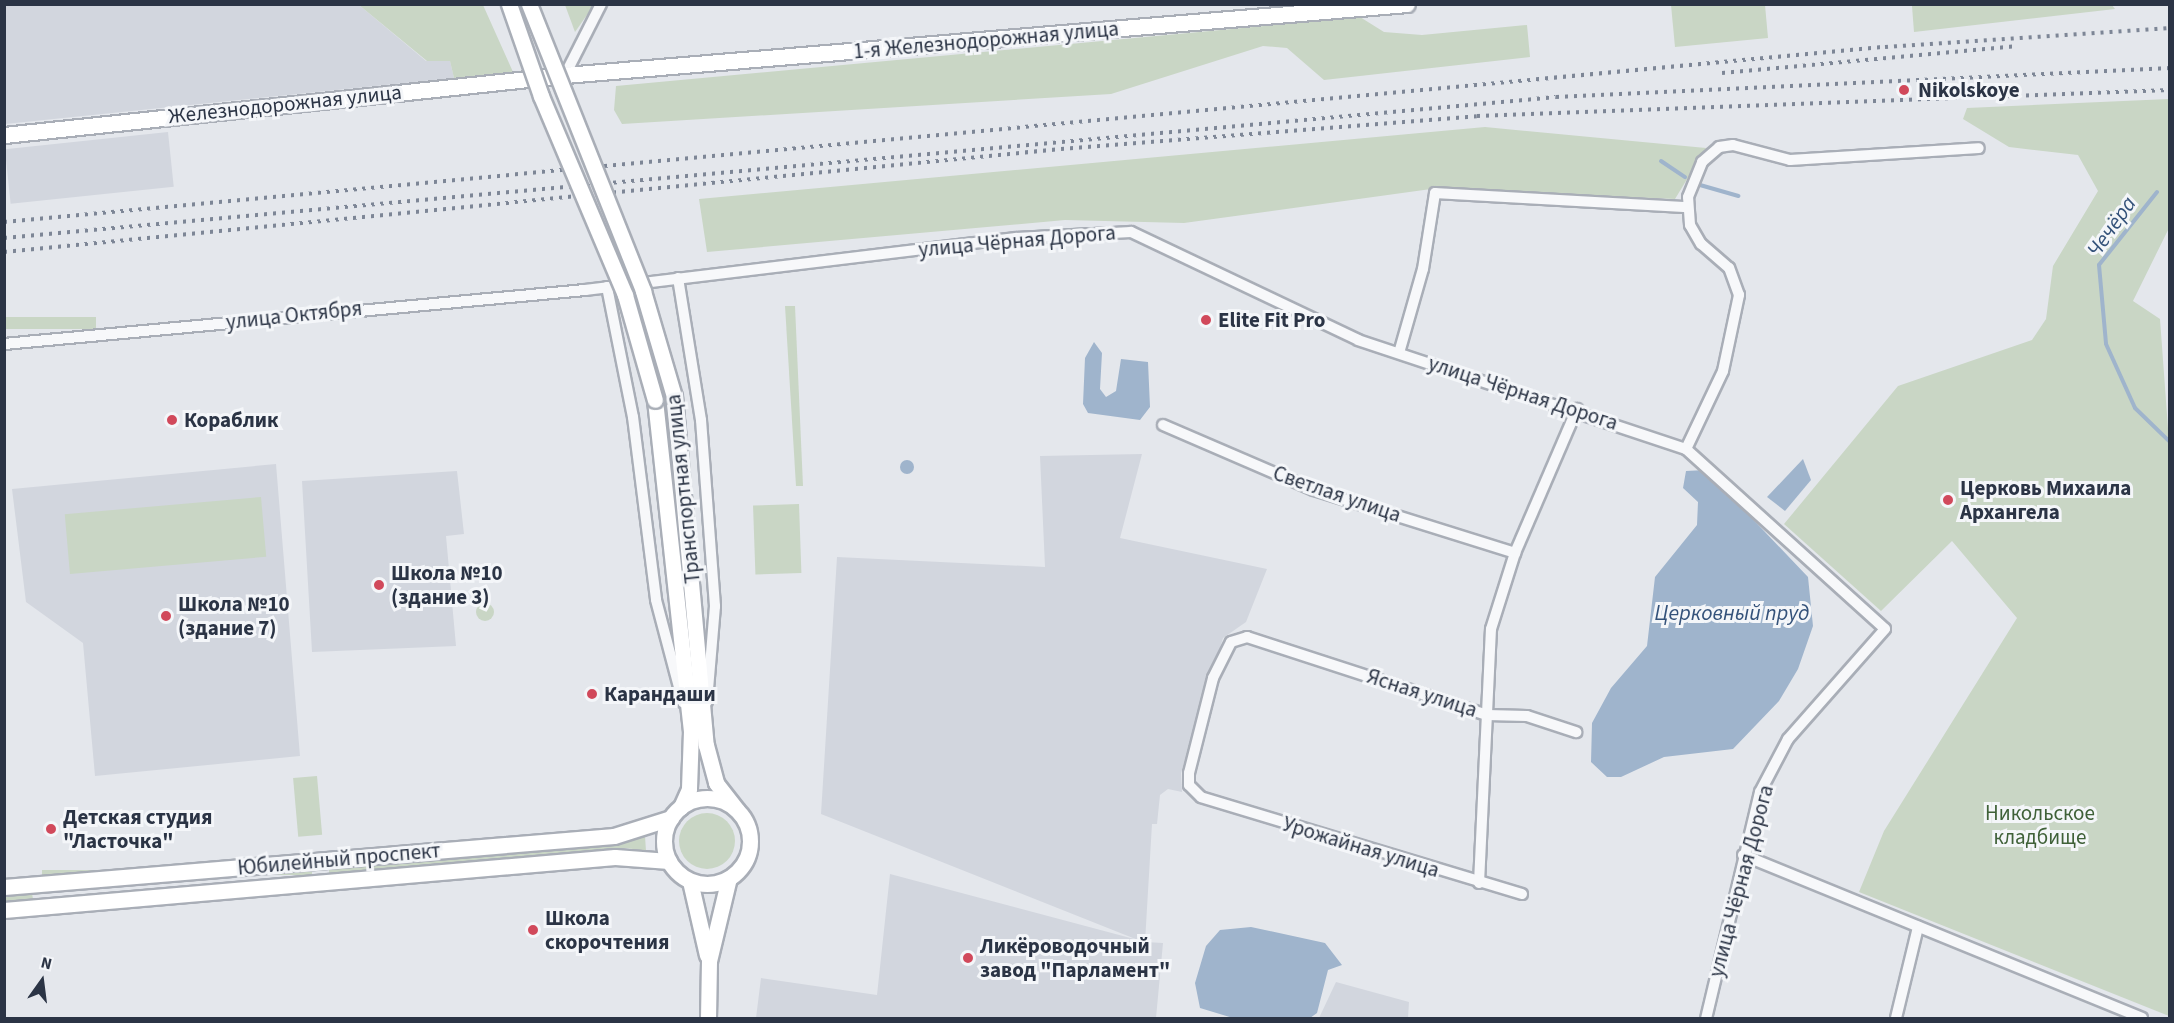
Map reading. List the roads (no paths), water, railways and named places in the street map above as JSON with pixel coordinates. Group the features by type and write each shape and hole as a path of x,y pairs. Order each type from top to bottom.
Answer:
{"street":[{"name":"Транспортная улица","path":"509,4 541,96 624,295 655,400 697,721 716,783 737,810"},
{"name":"Транспортная улица","path":"529,4 643,291 674,396 697,721 689,789 676,812"},
{"path":"565,75 602,4"},
{"name":"1-я Железнодорожная улица","path":"565,75 1407,4"},
{"name":"Железнодорожная улица","path":"4,135 565,75"},
{"path":"1686,448 1723,371 1739,295 1729,268 1696,238 1688,207 1702,162 1719,147 1733,145 1790,160 1979,148"},
{"path":"1399,353 1423,269 1435,193 1688,207"},
{"name":"улица Чёрная Дорога","path":"607,287 1016,238 1131,232 1358,340 1576,409 1686,448 1885,629 1788,739 1760,792 1743,855 1706,1018"},
{"path":"678,278 701,420 715,606 697,721"},
{"path":"607,287 635,427 656,600 697,721"},
{"name":"улица Октября","path":"4,344 607,287"},
{"path":"1479,883 1491,629 1515,553 1576,409"},
{"name":"Светлая улица","path":"1163,425 1314,490 1515,553"},
{"name":"Ясная улица","path":"1201,797 1189,785 1189,772 1222,656 1231,642 1247,637 1270,642 1487,715 1527,716 1576,732"},
{"name":"Урожайная улица","path":"1201,797 1479,883 1522,894"},
{"path":"708,1018 709,961 729,878 745,862 750,841 737,810 710,798 676,812 664,839 669,861 690,881 703,884 729,878"},
{"name":"Юбилейный проспект","path":"4,887 614,836 676,812"},
{"path":"1743,855 2142,1018"},
{"name":"Юбилейный проспект","path":"4,910 615,857 669,861"},
{"path":"690,881 709,961"},
{"path":"1896,1018 1918,927"},
{"path":"2109,1018 2112,1006"}],"water":[{"path":"1094,342 1102,353 1100,389 1106,397 1116,391 1121,359 1148,362 1150,407 1140,420 1088,413 1083,404 1085,358"},
{"path":"1803,459 1811,480 1785,511 1767,497"},
{"path":"907,460 912,462 914,467 912,472 907,474 902,472 900,467 902,462"},
{"name":"Церковный пруд","path":"1706,470 1808,577 1813,626 1798,669 1779,701 1733,749 1664,757 1621,777 1607,777 1591,762 1592,723 1611,688 1647,646 1655,577 1697,525 1698,502 1683,488 1686,471"},
{"path":"1251,927 1325,943 1342,965 1328,970 1317,1013 1310,1018 1233,1018 1200,1008 1195,983 1206,946 1220,930"}],"waterway":[{"path":"1661,161 1685,177"},
{"path":"1700,185 1738,196"},
{"name":"Чечёра","path":"2157,192 2099,265 2106,344 2135,408 2170,442"}],"railway":[{"path":"4,222 1885,47 2170,28"},
{"path":"1722,73 2018,46"},
{"path":"4,238 1556,97 2170,68"},
{"path":"4,252 1061,149 1477,116 2170,90"}],"place":[{"name":"Nikolskoye","path":"1904,90"},
{"name":"Elite Fit Pro","path":"1206,320"},
{"name":"Кораблик","path":"172,420"},
{"name":"Церковь Михаила Архангела","path":"1948,500"},
{"name":"Школа №10 (здание 3)","path":"379,585"},
{"name":"Школа №10 (здание 7)","path":"166,616"},
{"name":"Карандаши","path":"592,694"},
{"name":"Детская студия \"Ласточка\"","path":"51,829"},
{"name":"Школа скорочтения","path":"533,930"},
{"name":"Ликёроводочный завод \"Парламент\"","path":"968,958"}],"park label":[{"name":"Никольское кладбище","path":"2040,825"}]}
